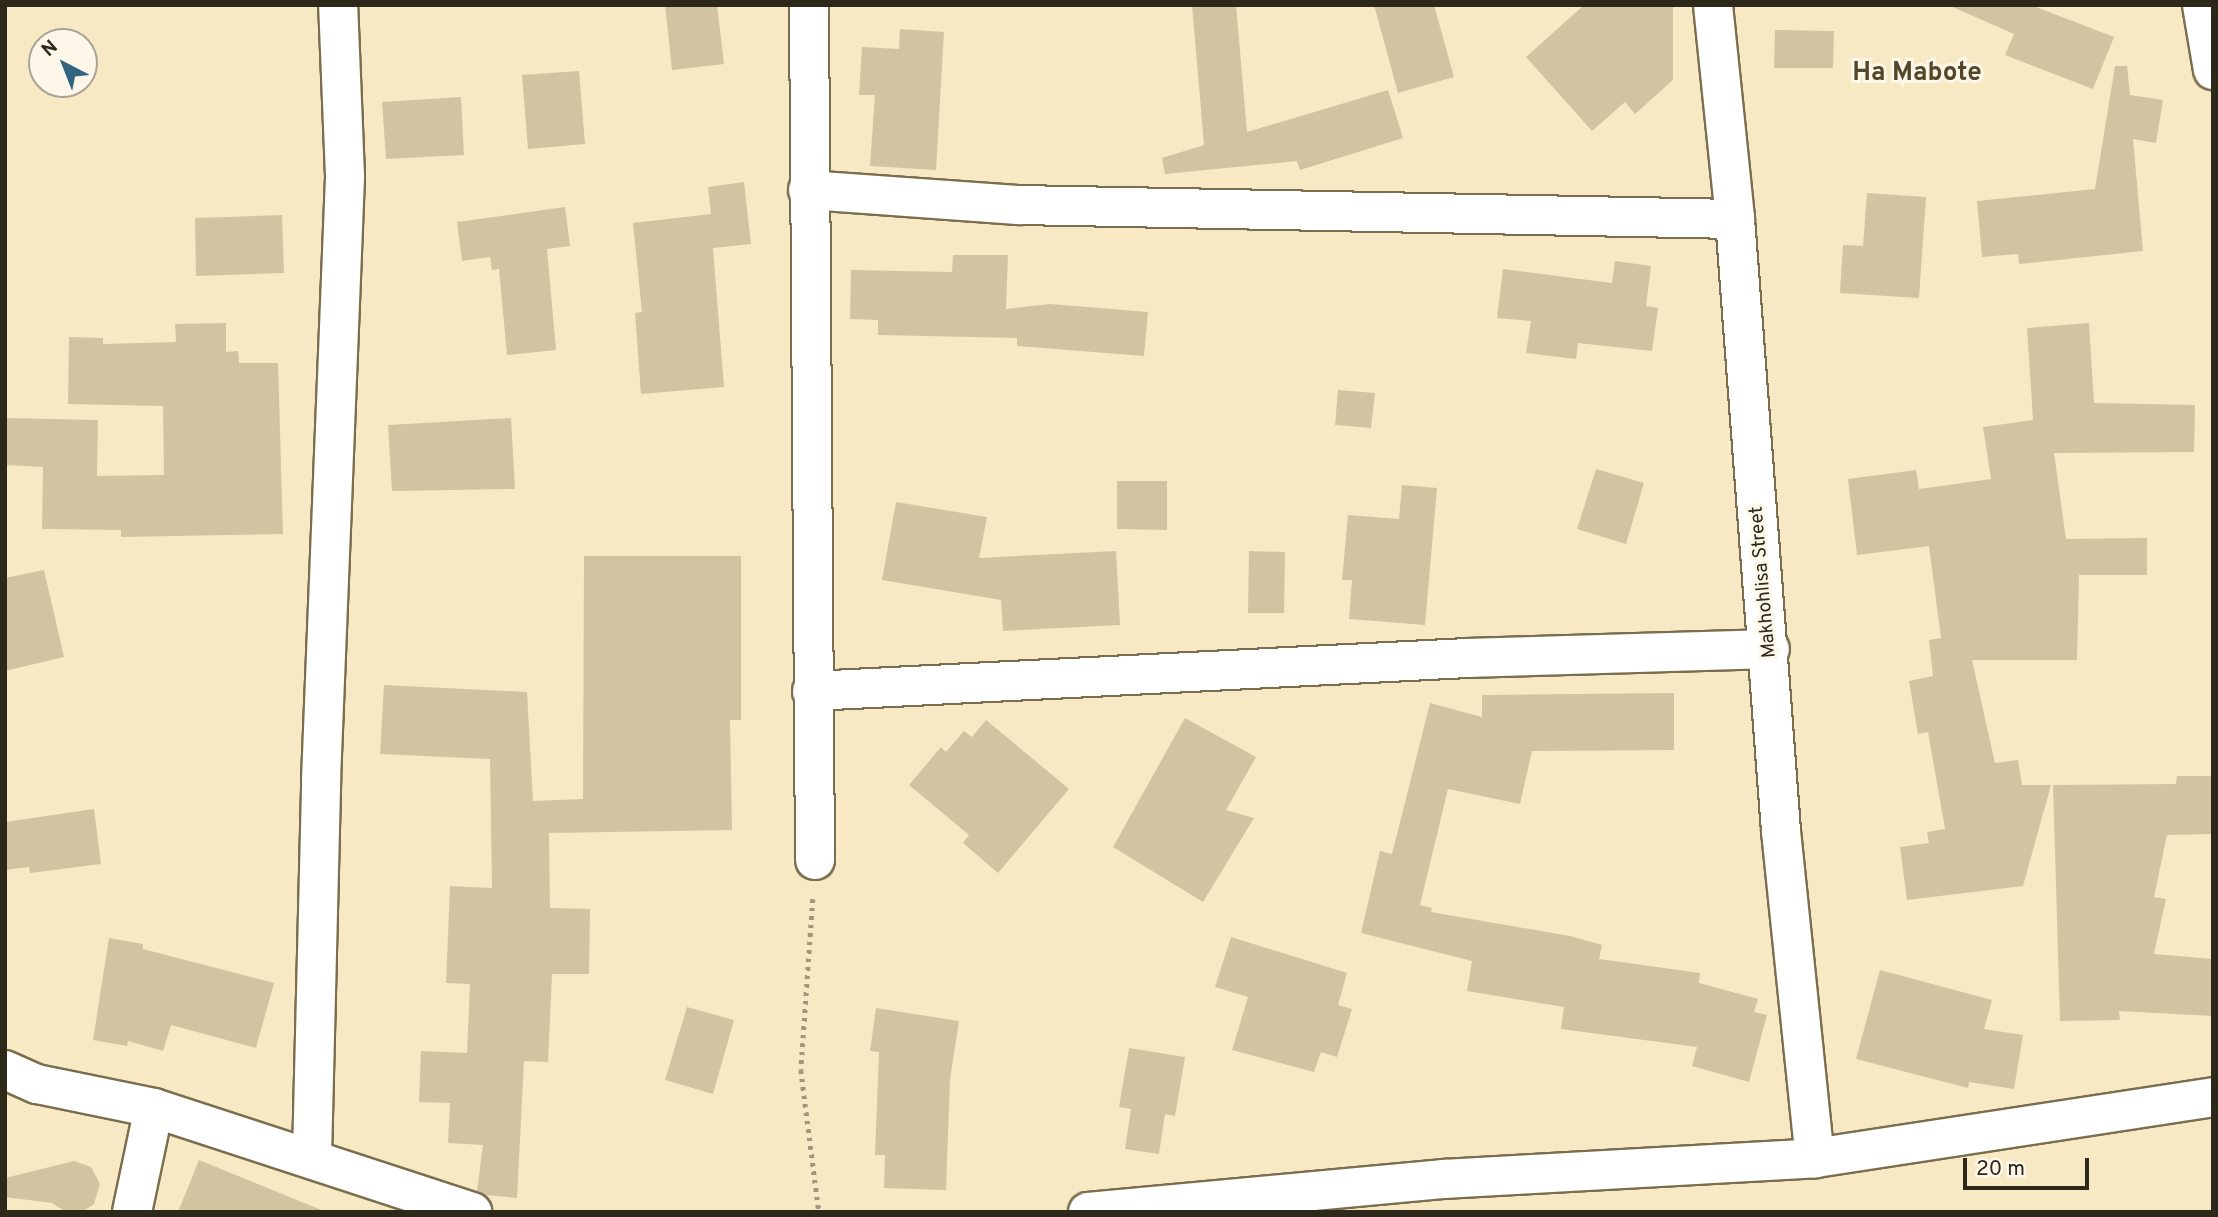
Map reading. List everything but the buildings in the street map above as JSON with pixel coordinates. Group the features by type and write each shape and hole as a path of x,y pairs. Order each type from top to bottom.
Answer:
{"street":[{"path":"312,1157 321,780 345,176 338,5"},
{"path":"809,5 808,190 815,860"},
{"name":"Makhohlisa Street","path":"1713,5 1735,219 1770,649 1781,831 1815,1158"},
{"path":"2202,5 2213,69"},
{"path":"808,190 1019,205 1735,219"},
{"path":"813,691 1468,658 1770,649"},
{"path":"5,1070 37,1084 154,1108 312,1157 472,1212"},
{"path":"1088,1212 1444,1179 1815,1158 2213,1097"},
{"path":"132,1212 154,1108"}],"path":[{"path":"815,860 801,1070 819,1212"}],"district":[{"name":"Ha Mabote","path":"1917,74"}]}
